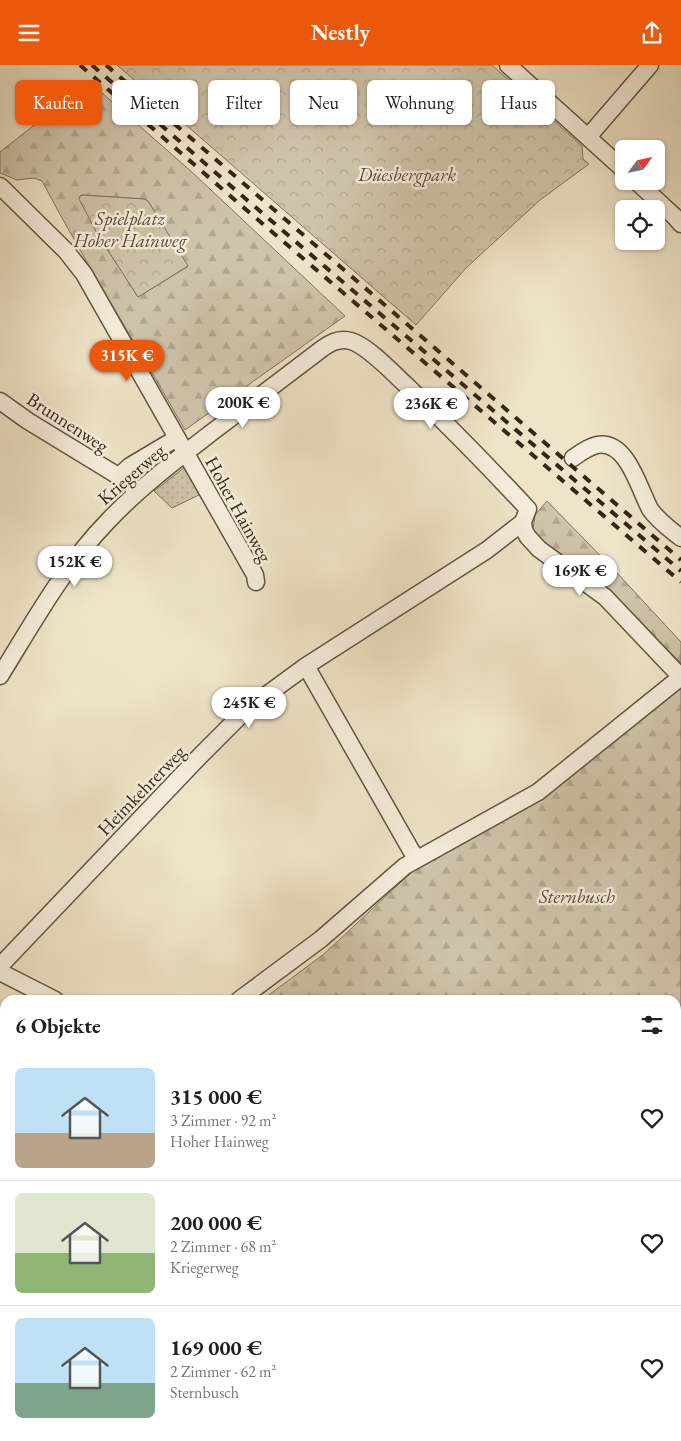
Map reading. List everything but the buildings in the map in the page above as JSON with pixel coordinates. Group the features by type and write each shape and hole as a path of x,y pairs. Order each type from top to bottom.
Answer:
{"street":[{"path":"508,65 615,162"},
{"path":"588,137 650,65"},
{"name":"Hoher Hainweg","path":"0,186 66,251 84,274 255,575 256,582"},
{"path":"646,190 679,220"},
{"name":"Kriegerweg","path":"0,676 52,593 78,557 108,521 138,492 185,453 330,343 341,340 352,341 362,346 388,367 458,435 528,509 523,522"},
{"name":"Brunnenweg","path":"0,401 28,421 128,483 138,492"},
{"path":"118,477 130,466 177,438"},
{"path":"573,457 598,445 609,446 618,451 627,460 651,509 659,520 681,538"},
{"path":"246,995 321,939 405,866 538,792 681,677 605,597 539,549 524,529 523,522"},
{"name":"Heimkehrerweg","path":"0,966 240,716 267,693 481,554 523,522"},
{"path":"306,666 416,859"},
{"path":"0,972 45,995"}],"green space":[{"name":"Düesbergpark","path":"117,65 492,65 509,80 482,80 482,125 555,125 555,122 582,146 583,159 589,164 540,200 466,268 416,325 186,125 198,125 198,80 134,80"},
{"path":"102,93 112,102 112,125 138,125 194,174 345,316 185,430 42,181 34,178 17,180 0,173 0,152 34,125 102,125","holes":["80,196 144,199 148,201 187,267 138,297 98,235"]},
{"name":"Spielplatz Hoher Hainweg","path":"82,195 144,199 148,201 188,266 138,297 98,235 79,199"},
{"path":"185,467 201,494 172,508 154,491"},
{"path":"547,501 681,642 681,663 606,588 541,542 533,529 535,515"},
{"name":"Sternbusch","path":"681,686 681,995 269,995 324,954 416,868"}],"railway":[{"path":"80,65 681,582"},
{"path":"92,65 681,571"},
{"path":"106,65 681,560"}]}
